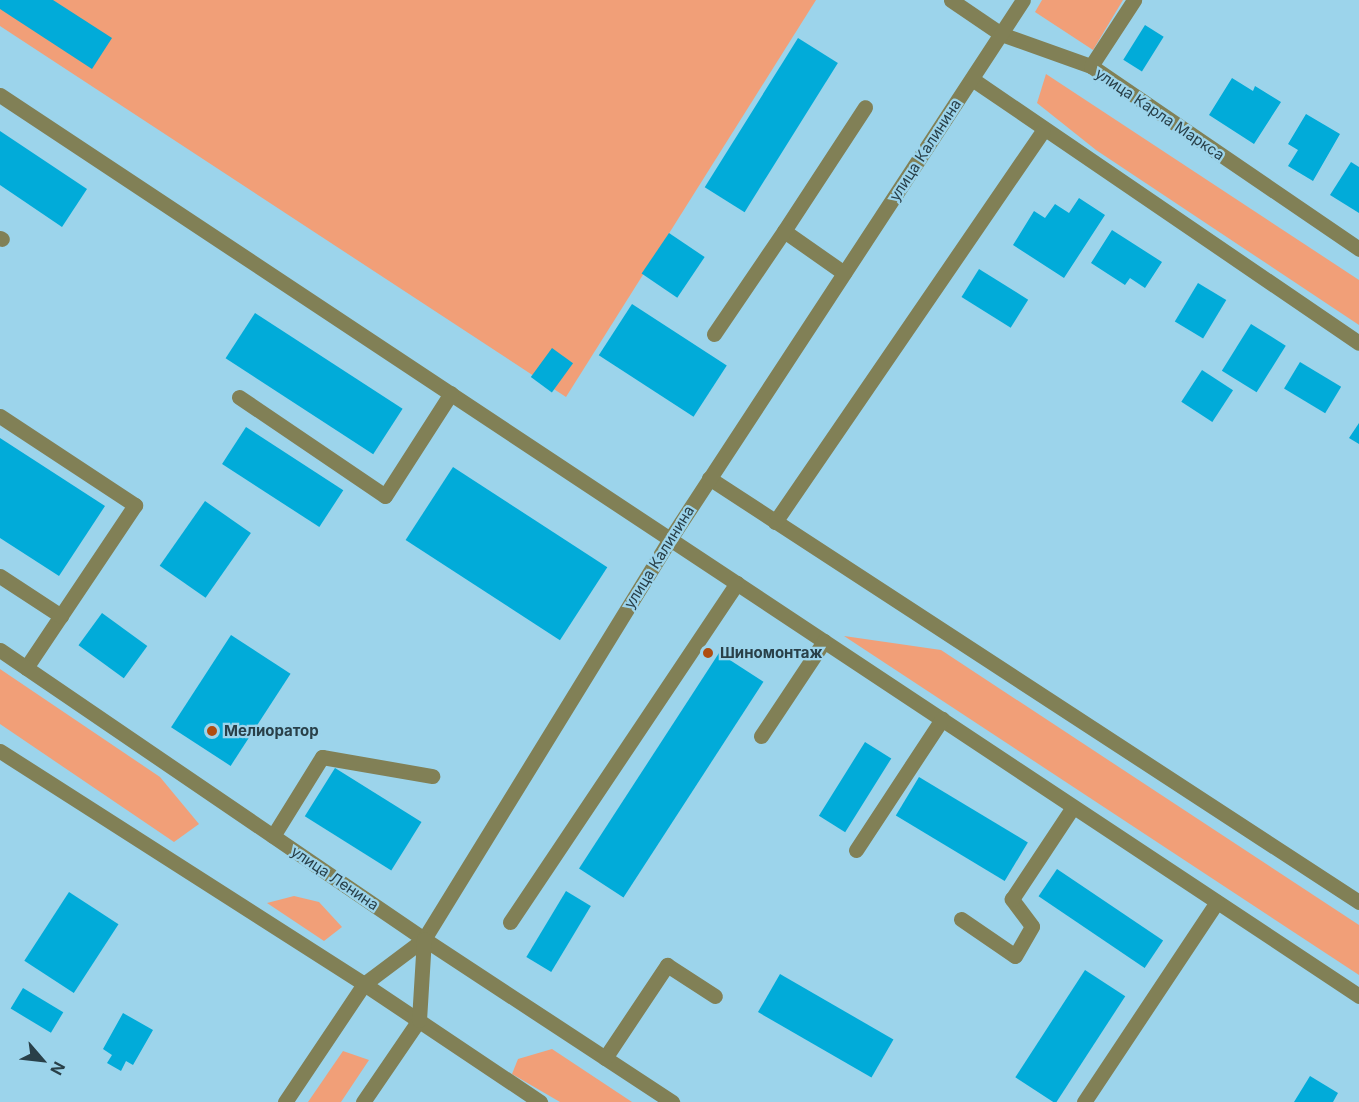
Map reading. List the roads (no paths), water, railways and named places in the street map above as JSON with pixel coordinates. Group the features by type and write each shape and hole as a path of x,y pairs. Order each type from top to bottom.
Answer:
{"street":[{"name":"улица Карла Маркса","path":"951,0 1001,34 1091,66 1359,249"},
{"name":"улица Калинина","path":"285,1102 364,984 424,939 670,538 1023,0"},
{"path":"1091,66 1134,0"},
{"path":"972,79 1044,131 1359,343"},
{"path":"0,95 1359,996"},
{"path":"714,334 865,107"},
{"path":"775,522 1044,131"},
{"path":"784,231 844,273"},
{"path":"238,397 385,496 451,393"},
{"path":"0,416 135,505 26,668"},
{"path":"709,478 1359,902"},
{"path":"0,576 61,616"},
{"path":"510,922 736,583"},
{"path":"761,736 824,641"},
{"name":"улица Ленина","path":"0,650 424,939 672,1102"},
{"path":"856,850 942,719"},
{"path":"0,752 364,984 540,1102"},
{"path":"273,836 322,757 432,776"},
{"path":"961,919 1015,956 1032,926 1012,899 1073,807"},
{"path":"1084,1102 1217,902"},
{"path":"363,1102 419,1020 424,939"},
{"path":"605,1058 667,965 715,996"}],"place":[{"name":"Шиномонтаж","path":"708,653"},
{"name":"Мелиоратор","path":"212,731"}]}
